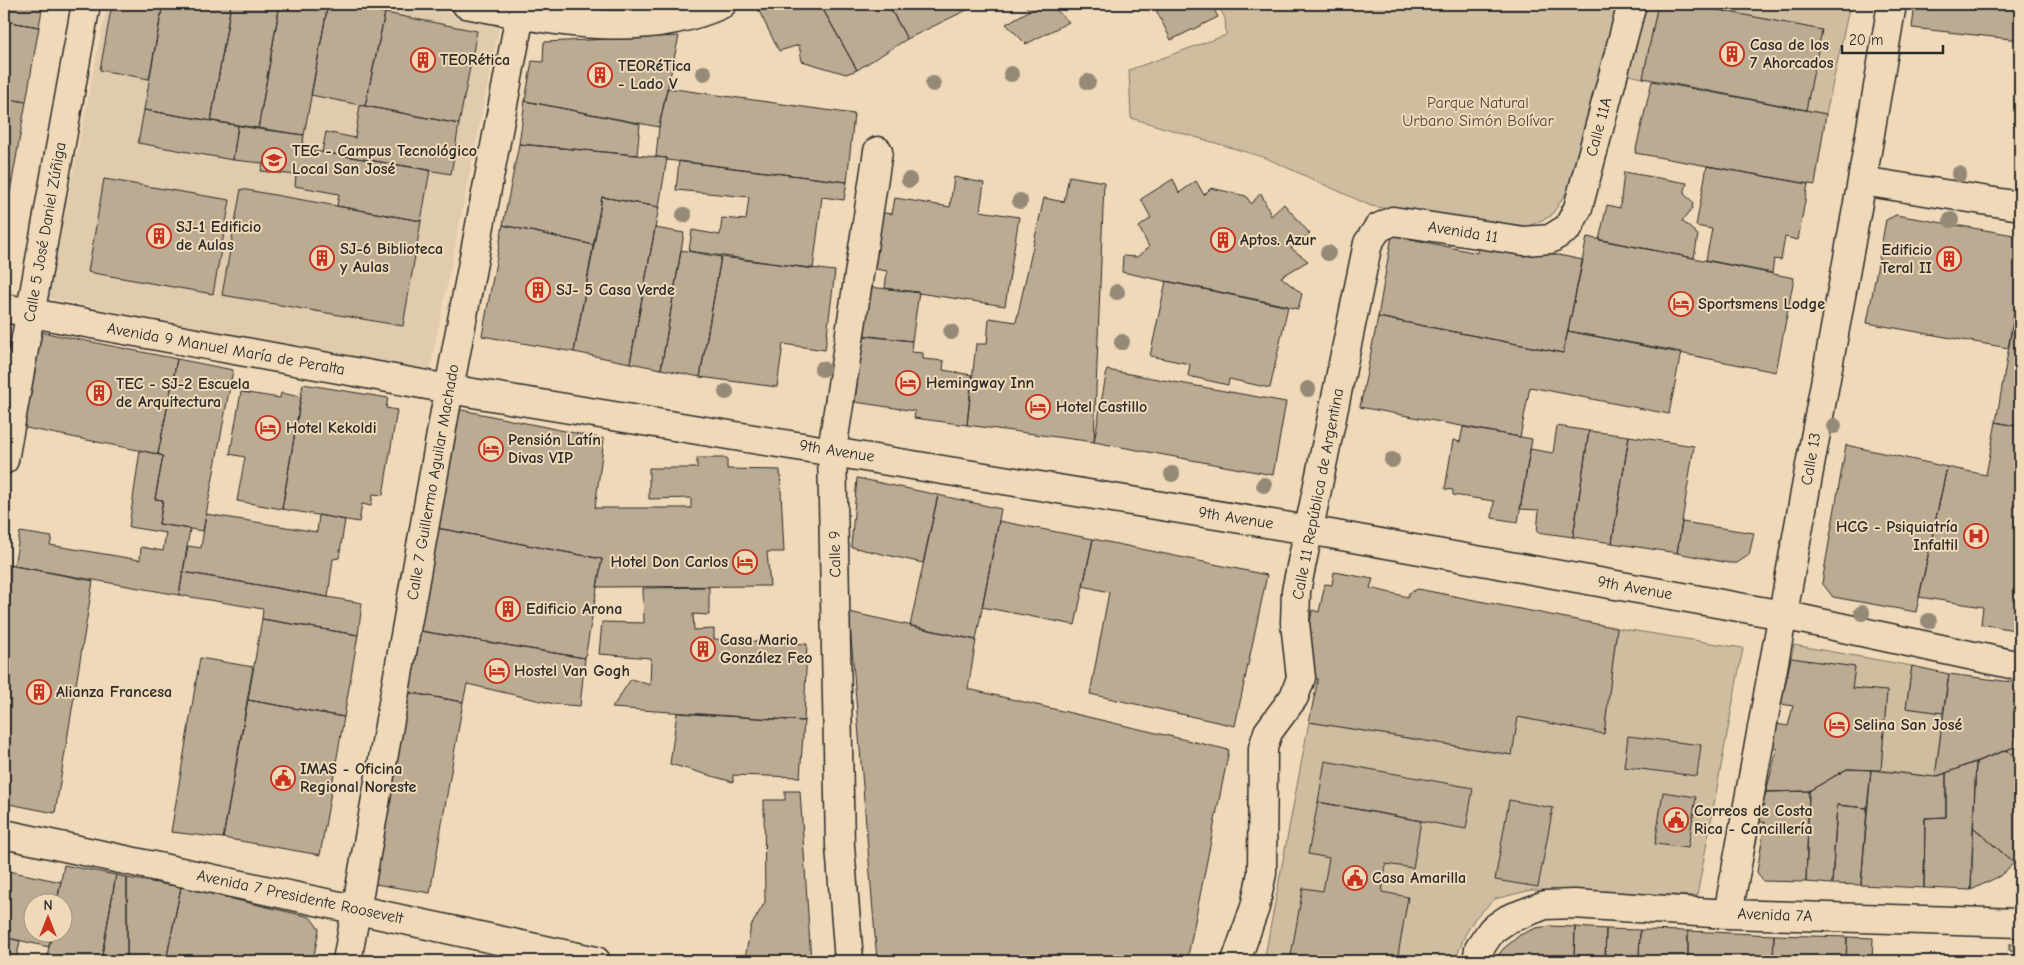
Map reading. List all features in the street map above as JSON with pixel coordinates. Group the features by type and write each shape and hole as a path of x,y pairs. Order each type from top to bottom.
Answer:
{"street":[{"name":"Calle 5 José Daniel Zúñiga","path":"4,460 86,4"},
{"path":"466,4 521,9 587,25 655,22 698,15 722,4"},
{"name":"Calle 11A","path":"1550,239 1568,228 1578,208 1632,4"},
{"name":"Calle 13","path":"1728,914 1749,786 1783,615 1862,181 1892,4"},
{"name":"Calle 7 Guillermo Aguilar Machado","path":"347,961 449,389 521,9"},
{"name":"Calle 9","path":"849,961 840,846 832,450 878,151"},
{"path":"1862,181 2020,206"},
{"name":"Avenida 11","path":"1378,228 1393,221 1524,241 1550,239"},
{"name":"Calle 11 República de Argentina","path":"1236,961 1255,907 1262,872 1263,748 1268,732 1294,697 1301,678 1295,622 1296,591 1368,242 1378,228"},
{"name":"Avenida 9 Manuel María de Peralta","path":"4,308 449,389"},
{"name":"9th Avenue","path":"449,389 832,450 1308,530 1783,615 2020,666"},
{"name":"Avenida 7 Presidente Roosevelt","path":"4,834 596,961"},
{"path":"2011,923 2020,901"},
{"name":"Avenida 7A","path":"1477,961 1479,949 1492,930 1530,910 1545,905 1574,904 1728,914 2011,923"}],"shaded area":[{"name":"TEC - Campus Tecnológico Local San José","path":"107,4 404,4 500,23 429,374 48,298"}],"green space":[{"name":"Parque Natural Urbano Simón Bolívar","path":"1217,4 1618,4 1568,190 1551,216 1524,228 1371,206 1266,158 1131,118 1129,70 1226,35 1225,18"},
{"path":"1642,4 1658,4 1643,78 1624,74"},
{"path":"1688,4 1850,4 1826,114 1806,110 1821,30"},
{"path":"1617,628 1743,648 1697,896 1531,890 1495,899 1475,918 1464,937 1455,961 1264,961 1309,722 1511,755 1518,717 1604,733"},
{"path":"1794,645 1912,666 1906,708 1943,713 1935,777 1881,770 1887,692 1852,688 1855,667 1791,658"}],"building":[{"path":"4,4 43,4 39,27 4,21"},
{"path":"112,4 163,4 149,79 100,70"},
{"path":"163,4 231,4 211,121 144,110"},
{"path":"231,4 280,4 258,129 211,121"},
{"path":"280,4 328,4 304,135 258,129"},
{"path":"328,4 342,4 385,13 365,106 311,95"},
{"path":"820,4 857,70 846,74 802,61 799,45 779,51 756,5"},
{"path":"820,4 888,4 907,39 857,70"},
{"path":"888,4 979,4 907,39"},
{"path":"1023,4 1050,4 1069,22 1026,44 1006,24 1030,10"},
{"path":"1153,4 1211,4 1218,17 1171,40"},
{"name":"Casa de los 7 Ahorcados","path":"1658,4 1688,4 1822,30 1806,110 1643,78"},
{"path":"1915,4 2008,4 2020,15 2020,40 1912,28"},
{"path":"2008,4 2020,4 2020,15"},
{"name":"TEORética","path":"385,13 477,31 459,124 365,106"},
{"path":"4,21 39,27 26,102 4,98"},
{"name":"TEORéTica - Lado V","path":"679,36 659,127 525,101 532,61 543,62 544,42"},
{"path":"1652,81 1826,114 1815,185 1635,153"},
{"path":"667,88 854,114 847,182 667,160 667,158 656,157 659,127"},
{"path":"4,98 26,102 12,181 4,180"},
{"path":"525,101 640,124 637,155 519,144"},
{"path":"360,105 459,124 451,174 322,152 326,132 355,138"},
{"path":"144,110 238,125 233,160 138,143"},
{"path":"238,125 304,135 302,149 430,170 421,221 337,206 339,194 295,186 296,175 261,171 263,163 233,160"},
{"path":"519,144 667,158 659,207 602,197 594,245 503,225"},
{"path":"679,161 847,182 844,200 822,197 813,269 689,251 692,230 720,235 722,218 746,220 749,197 676,190"},
{"path":"1707,166 1808,184 1798,240 1785,237 1781,260 1774,259 1772,273 1706,260 1712,229 1696,226"},
{"path":"1624,172 1687,183 1684,194 1693,202 1692,209 1682,221 1698,235 1694,258 1599,240 1607,205 1620,208"},
{"path":"1069,176 1104,182 1094,442 967,425 976,344 987,344 989,318 1016,322 1044,198 1064,202"},
{"path":"954,177 984,183 980,211 1019,217 1005,306 885,288 887,271 869,268 878,212 892,214 895,198 950,207"},
{"name":"SJ-1 Edificio de Aulas","path":"104,179 230,200 213,294 88,272"},
{"name":"Aptos. Azur","path":"1173,179 1179,193 1196,181 1204,195 1211,188 1246,196 1251,204 1261,193 1271,216 1284,204 1310,234 1291,248 1308,261 1281,277 1302,294 1298,309 1122,272 1123,256 1137,257 1149,247 1139,227 1151,218 1141,199"},
{"path":"4,180 12,181 4,229"},
{"name":"SJ-6 Biblioteca y Aulas","path":"241,189 421,221 403,326 222,295"},
{"path":"602,197 659,207 630,363 574,352"},
{"name":"Edificio Teral II","path":"1896,215 2020,236 2020,282 2008,348 1867,323 1886,220"},
{"name":"SJ- 5 Casa Verde","path":"503,225 594,245 574,352 482,336"},
{"path":"655,228 684,233 661,369 630,363"},
{"path":"1392,235 1477,253 1479,239 1583,260 1563,353 1378,317"},
{"name":"Sportsmens Lodge","path":"1587,237 1794,278 1776,372 1568,331"},
{"path":"681,250 721,257 700,377 661,369"},
{"path":"721,257 835,271 825,350 783,344 777,387 700,377"},
{"path":"1166,281 1288,306 1270,388 1229,379 1228,385 1188,376 1190,364 1150,356"},
{"path":"2020,282 2020,427 1996,422"},
{"path":"868,287 919,292 912,341 862,335"},
{"path":"1378,317 1563,353 1568,331 1681,352 1669,414 1530,387 1520,437 1360,407"},
{"name":"TEC - SJ-2 Escuela de Arquitectura","path":"41,332 177,359 158,454 21,427"},
{"path":"864,336 912,341 911,352 923,353 923,359 944,361 943,370 972,375 967,425 914,418 915,411 855,402 858,375 854,375 858,344 863,345"},
{"path":"177,359 233,370 203,531 159,524 163,500 155,499 163,456 158,454"},
{"path":"1107,370 1286,402 1273,475 1094,442"},
{"path":"303,384 388,398 386,408 397,410 383,495 373,494 371,506 362,504 359,522 282,509"},
{"path":"241,392 280,398 281,393 301,397 282,509 237,501 245,457 230,454"},
{"path":"457,409 604,439 595,508 691,508 691,498 649,499 649,468 697,468 697,458 727,458 727,469 780,470 784,552 767,552 770,586 597,587 602,559 437,528"},
{"name":"HCG - Psiquiatría Infaltil","path":"1996,422 2020,427 2020,631 1981,624 1983,607 1919,597 1947,467 1986,475"},
{"path":"1557,426 1589,431 1573,537 1537,532 1539,510 1520,509 1530,449 1553,453"},
{"path":"1463,427 1532,439 1518,522 1492,518 1494,501 1453,495 1453,490 1445,489 1453,440 1460,442"},
{"path":"1589,431 1629,436 1612,543 1573,537"},
{"path":"1629,436 1694,446 1677,553 1612,543"},
{"path":"1846,445 1947,467 1916,612 1833,597 1822,583"},
{"path":"140,450 163,456 155,499 163,500 159,524 190,529 179,595 14,566 20,532 52,537 50,545 140,560 141,547 163,551 166,533 129,527"},
{"path":"857,478 938,495 923,563 851,547"},
{"path":"938,495 1001,509 976,640 910,626"},
{"path":"206,514 317,532 319,515 345,520 339,558 333,559 328,597 183,572 188,546 201,548"},
{"path":"999,521 1093,539 1075,625 982,607"},
{"path":"1682,522 1754,533 1749,555 1737,563 1729,563 1677,553"},
{"name":"Edificio Arona","path":"437,528 602,559 585,658 420,631"},
{"path":"1093,539 1267,575 1235,726 1090,694 1109,592 1083,586"},
{"name":"Alianza Francesa","path":"4,564 93,581 55,813 4,803"},
{"path":"183,572 362,603 358,635 262,619 263,609 179,595"},
{"path":"1334,572 1373,579 1370,588 1408,597 1409,593 1418,589 1617,628 1604,734 1518,717 1512,755 1309,722 1318,679 1305,676 1313,646 1307,643 1312,610 1319,612 1325,584 1332,585"},
{"name":"Casa Mario González Feo","path":"709,587 709,615 693,614 694,630 714,629 714,639 807,644 804,721 612,708 631,679 650,685 651,658 599,654 602,622 644,623 643,588"},
{"path":"849,612 976,640 968,689 1229,750 1187,961 877,961"},
{"path":"262,619 358,635 344,717 248,700"},
{"name":"Hostel Van Gogh","path":"420,631 585,658 580,706 554,704 467,684 463,702 406,692"},
{"path":"200,658 253,667 223,838 171,832"},
{"name":"Selina San José","path":"1791,658 1855,667 1852,688 1887,691 1881,770 1847,769 1809,791 1766,792 1777,749 1766,748 1770,723 1788,726 1793,706 1781,704"},
{"name":"Selina San José","path":"1912,666 1949,674 1943,713 1906,708"},
{"path":"1949,674 2020,683 2020,702 2014,747 1935,777"},
{"path":"406,692 463,702 430,893 375,884"},
{"path":"248,700 344,717 320,855 223,838"},
{"path":"2020,702 2020,762 2007,750 2014,747"},
{"path":"677,713 804,721 800,777 733,775 733,782 670,764"},
{"path":"1628,736 1701,745 1697,776 1624,767"},
{"path":"2007,750 2020,762 2020,855 2014,863 1973,827 1976,762"},
{"path":"1325,761 1473,788 1466,829 1318,802"},
{"path":"1976,762 1971,890 1924,888 1925,818 1946,817 1946,773"},
{"path":"1847,769 1871,770 1867,808 1837,805 1832,884 1806,882 1809,791"},
{"path":"1871,770 1935,777 1946,773 1946,817 1925,818 1924,888 1861,885"},
{"path":"785,791 800,791 811,961 756,961 745,958 751,926 765,902 764,800 785,800"},
{"path":"1809,791 1806,882 1763,881 1757,872 1765,822 1759,822 1766,792"},
{"name":"Correos de Costa Rica - Cancillería","path":"1663,792 1696,797 1688,848 1655,844"},
{"path":"1509,800 1553,808 1538,887 1495,880"},
{"name":"Casa Amarilla","path":"1318,802 1421,821 1413,868 1386,864 1382,892 1408,897 1397,961 1290,961 1303,888 1323,891 1329,858 1308,854"},
{"path":"1837,805 1867,808 1861,885 1832,884"},
{"path":"1973,827 2014,863 2000,876 1971,890"},
{"path":"64,865 116,875 101,961 46,961 50,942 72,942 72,892 59,892"},
{"path":"4,870 61,882 59,892 22,892 22,941 4,937"},
{"path":"116,875 127,878 127,961 101,961"},
{"path":"127,878 181,887 166,961 127,961"},
{"path":"181,887 310,917 319,929 313,961 166,961"},
{"path":"1550,926 1575,927 1574,961 1494,961 1503,949 1520,935 1536,928"},
{"path":"1575,927 1606,929 1605,961 1574,961"},
{"path":"1606,929 1640,930 1639,961 1605,961"},
{"path":"1640,930 1688,931 1688,961 1639,961"},
{"path":"1688,931 1774,935 1773,961 1688,961"},
{"path":"1774,935 1847,937 1846,961 1773,961"},
{"path":"4,937 20,941 16,961 4,961"},
{"path":"1847,937 1873,938 1872,961 1846,961"},
{"path":"26,942 50,942 49,947"},
{"path":"2009,944 2020,945 2020,955 2009,950"}],"place":[{"name":"Casa de los 7 Ahorcados","path":"1732,54"},
{"name":"TEORética","path":"423,60"},
{"name":"TEORéTica - Lado V","path":"600,75"},
{"name":"TEC - Campus Tecnológico Local San José","path":"274,160"},
{"name":"SJ-1 Edificio de Aulas","path":"159,236"},
{"name":"Aptos. Azur","path":"1223,240"},
{"name":"SJ-6 Biblioteca y Aulas","path":"322,258"},
{"name":"Edificio Teral II","path":"1949,259"},
{"name":"SJ- 5 Casa Verde","path":"538,290"},
{"name":"Sportsmens Lodge","path":"1681,304"},
{"name":"Hemingway Inn","path":"908,383"},
{"name":"TEC - SJ-2 Escuela de Arquitectura","path":"99,393"},
{"name":"Hotel Castillo","path":"1038,407"},
{"name":"Hotel Kekoldi","path":"268,428"},
{"name":"Pensión Latín Divas VIP","path":"491,449"},
{"name":"HCG - Psiquiatría Infaltil","path":"1976,536"},
{"name":"Hotel Don Carlos","path":"745,562"},
{"name":"Edificio Arona","path":"508,609"},
{"name":"Casa Mario González Feo","path":"703,649"},
{"name":"Hostel Van Gogh","path":"497,671"},
{"name":"Alianza Francesa","path":"39,692"},
{"name":"Selina San José","path":"1837,725"},
{"name":"IMAS - Oficina Regional Noreste","path":"283,778"},
{"name":"Correos de Costa Rica - Cancillería","path":"1676,820"},
{"name":"Casa Amarilla","path":"1355,878"}]}
